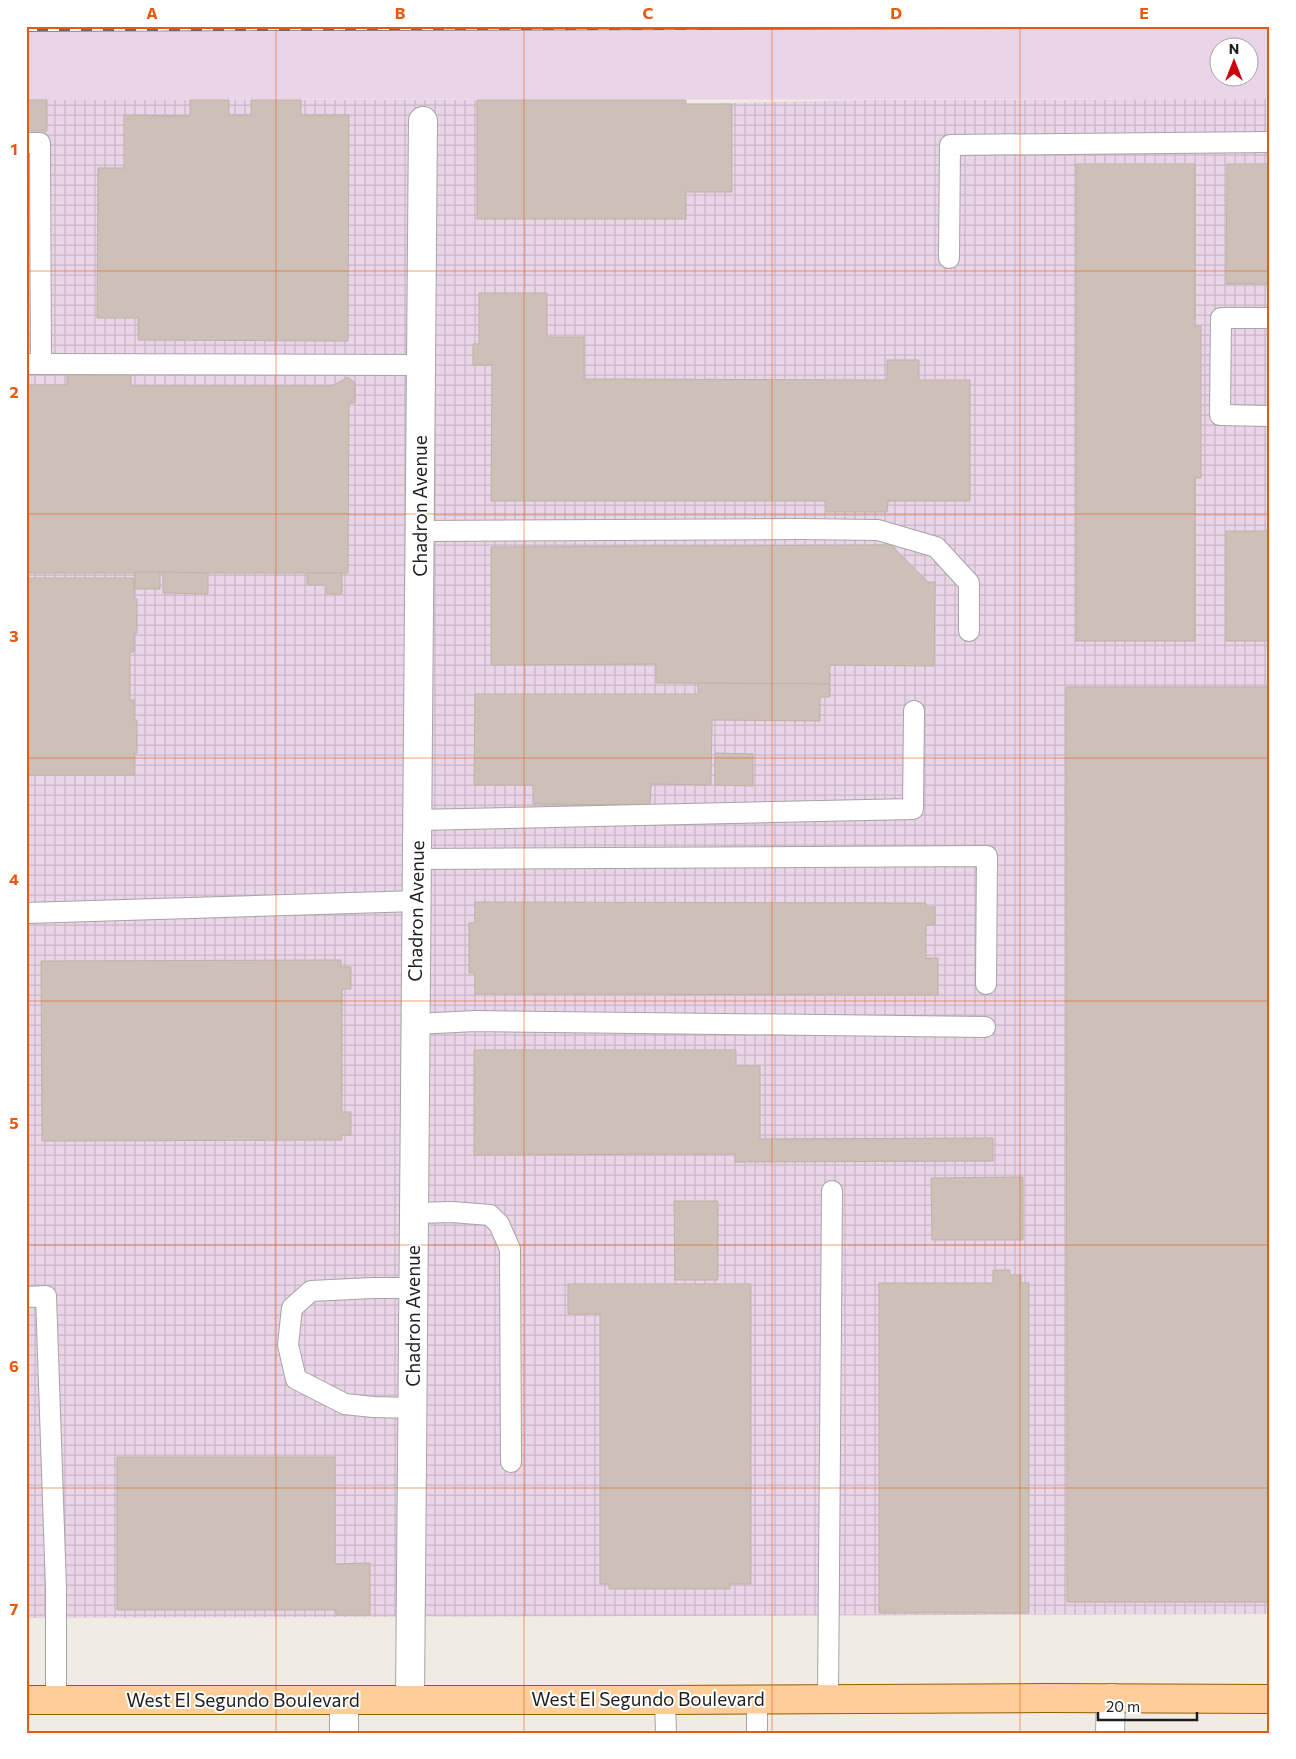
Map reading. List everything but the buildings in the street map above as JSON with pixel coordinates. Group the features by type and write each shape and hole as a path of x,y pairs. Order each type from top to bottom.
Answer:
{"main road":[{"name":"West El Segundo Boulevard","path":"26,1700 1270,1699"}],"street":[{"name":"Chadron Avenue","path":"410,1700 423,121"},
{"path":"1110,1733 1111,1698"},
{"path":"344,1700 344,1733"}],"lane":[{"path":"949,258 950,145 1270,142"},
{"path":"26,143 40,143 34,364 421,365"},
{"path":"1270,318 1221,318 1220,415 1270,416"},
{"path":"420,531 798,528 878,530 936,547 969,583 969,631"},
{"path":"417,820 912,809 914,711"},
{"path":"417,859 987,856 986,984"},
{"path":"26,914 416,901"},
{"path":"415,1024 476,1021 985,1027"},
{"path":"828,1699 832,1191"},
{"path":"414,1213 452,1212 490,1216 499,1224 510,1249 510,1462"},
{"path":"412,1408 345,1404 296,1379 288,1345 292,1308 311,1291 413,1288"},
{"path":"26,1297 46,1296 56,1588 56,1700"},
{"path":"757,1699 757,1733"},
{"path":"665,1700 666,1733"}],"shaded area":[{"path":"26,26 1270,26 1270,99 26,100"},
{"path":"1270,99 1270,1614 26,1618 26,100 477,100 686,104 871,100"}],"railway":[{"path":"26,29 1114,26"}]}
